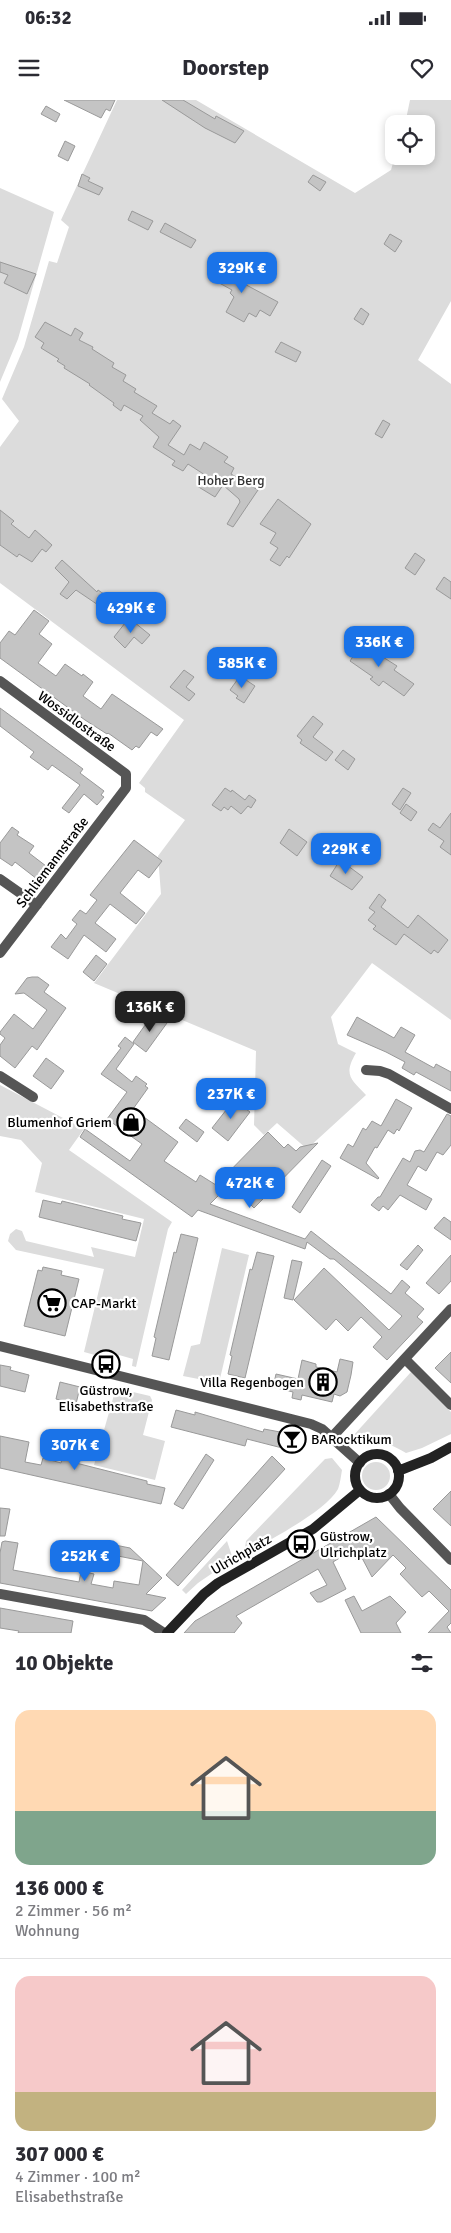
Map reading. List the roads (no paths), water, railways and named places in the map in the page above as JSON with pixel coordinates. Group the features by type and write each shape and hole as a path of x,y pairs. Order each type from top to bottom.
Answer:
{"street":[{"name":"Wossidlostraße","path":"0,681 126,774 126,788"},
{"name":"Schliemannstraße","path":"0,953 126,788"},
{"path":"0,879 37,905"},
{"path":"366,1070 389,1074 451,1109"},
{"path":"0,1076 33,1096"},
{"path":"332,1437 451,1309"},
{"path":"0,1346 299,1420 322,1429 360,1463"},
{"path":"405,1359 451,1404"},
{"path":"398,1471 431,1458 451,1447"},
{"path":"371,1455 384,1456 390,1459 398,1471 397,1484 384,1497 371,1497 360,1490 355,1474 360,1463 371,1455"},
{"name":"Ulrichplatz","path":"166,1633 204,1594 218,1583 314,1529 360,1490"},
{"path":"389,1494 404,1513 451,1560"},
{"path":"0,1594 144,1620 166,1633"}],"place":[{"name":"Blumenhof Griem","path":"131,1122"},
{"name":"CAP-Markt","path":"52,1303"},
{"name":"Güstrow, Elisabethstraße","path":"106,1364"},
{"name":"Villa Regenbogen","path":"323,1382"},
{"name":"BARocktikum","path":"292,1439"},
{"name":"Güstrow, Ulrichplatz","path":"301,1544"}],"park label":[{"name":"Hoher Berg","path":"231,480"}]}
